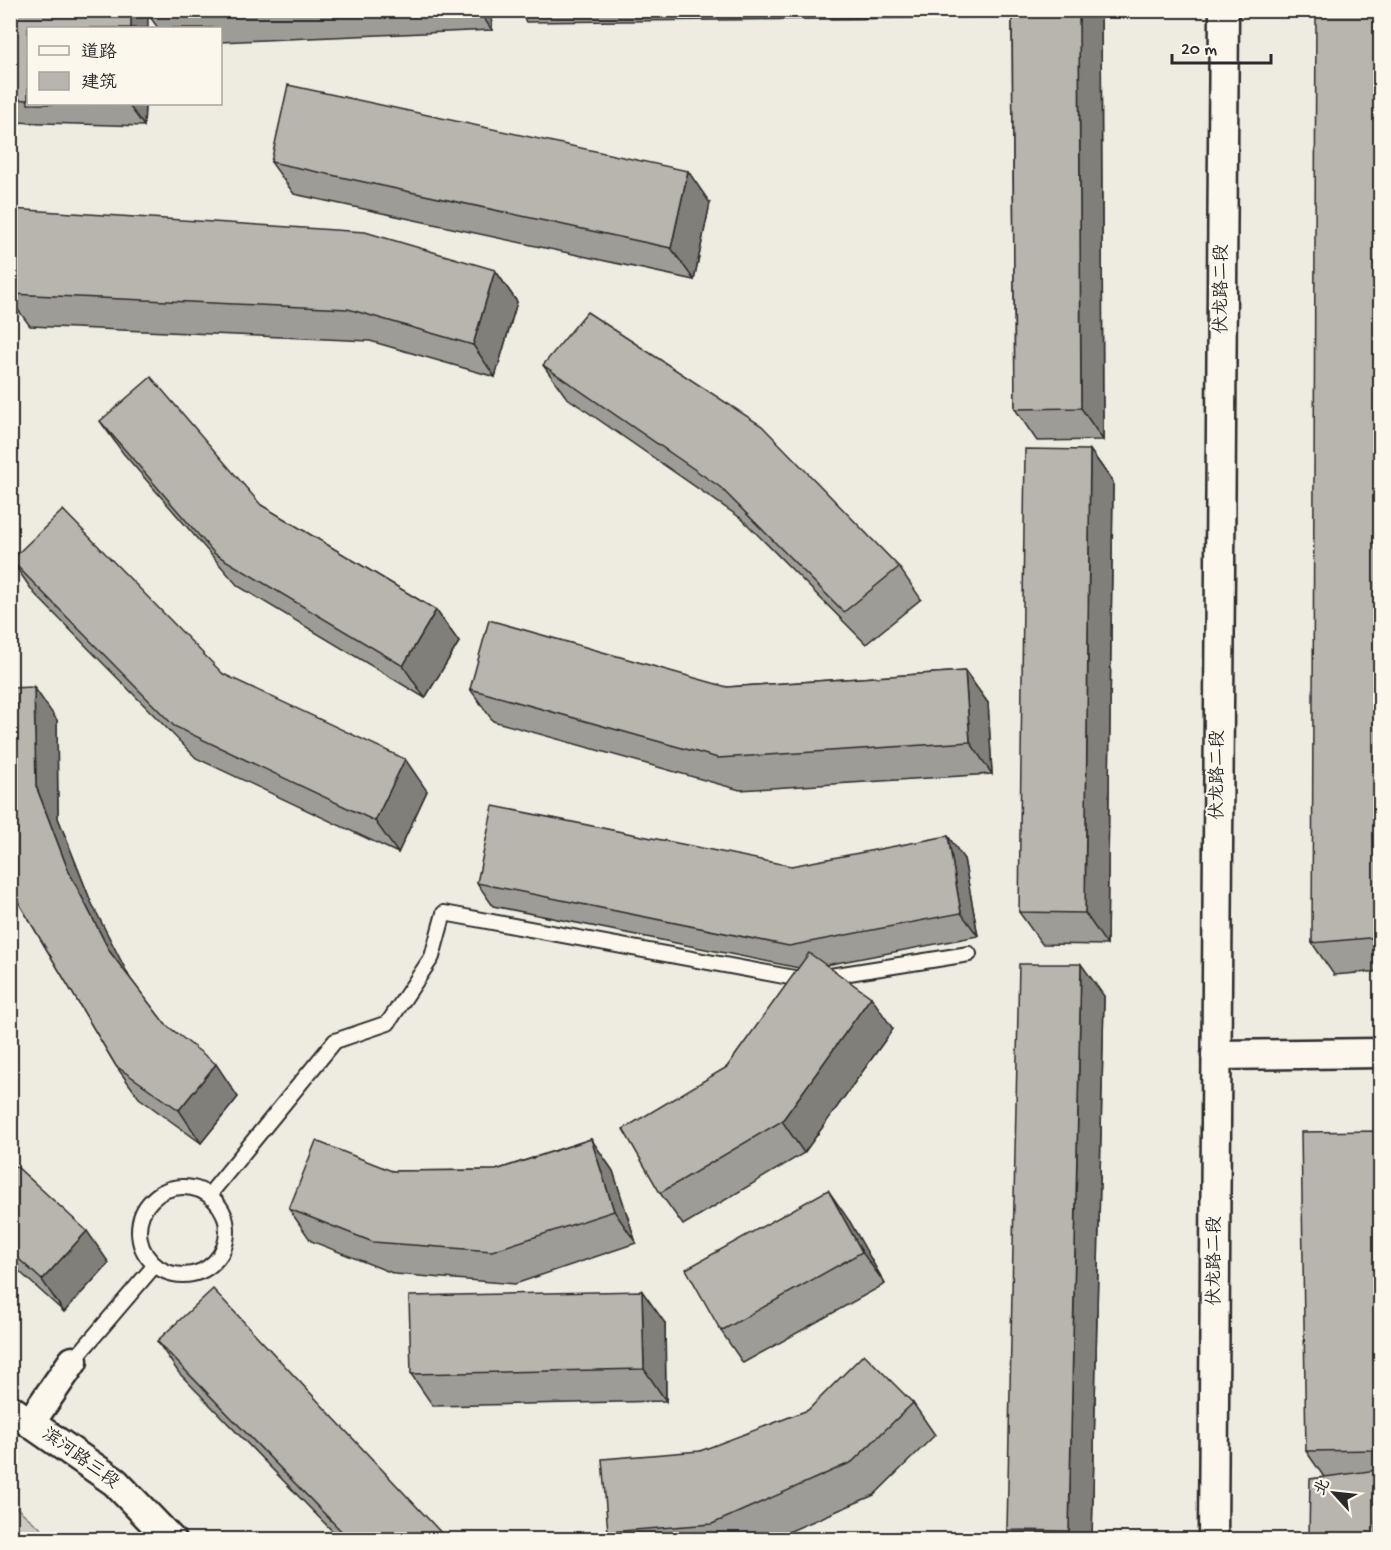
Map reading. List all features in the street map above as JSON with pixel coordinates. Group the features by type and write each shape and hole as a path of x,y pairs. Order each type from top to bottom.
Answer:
{"street":[{"name":"伏龙路二段","path":"1213,1539 1224,10"},
{"path":"1216,1055 1380,1053"},
{"path":"20,1416 73,1361"},
{"name":"滨河路三段","path":"20,1416 115,1482 171,1539"}],"lane":[{"path":"208,1194 334,1041 388,1023 432,957 444,913 806,980 969,954"},
{"path":"180,1186 195,1188 208,1194 219,1204 228,1231 225,1245 218,1257 208,1267 195,1273 182,1275 168,1272 155,1265 146,1254 140,1240 139,1225 144,1210 153,1198 165,1190 180,1186"},
{"path":"73,1361 155,1265"}],"shaded area":[{"path":"11,1503 53,1539 11,1539"}],"building":[{"path":"10,10 131,10 131,27 27,27 27,100 10,99"},
{"path":"147,10 192,10 147,13"},
{"path":"1012,10 1079,10 1081,408 1015,409"},
{"path":"1316,10 1380,10 1380,937 1312,943"},
{"path":"288,85 688,171 671,248 271,162"},
{"path":"11,209 365,232 495,270 473,345 348,309 10,294"},
{"path":"587,312 762,426 899,567 844,612 720,487 543,365"},
{"path":"151,377 261,505 436,610 403,666 215,554 100,421"},
{"path":"1025,449 1090,450 1085,913 1019,912"},
{"path":"63,510 223,674 405,759 375,821 174,726 11,560"},
{"path":"489,620 727,687 965,671 970,742 718,758 470,689"},
{"path":"34,687 36,786 68,870 110,952 165,1024 216,1064 179,1110 116,1066 10,888 10,688"},
{"path":"493,806 791,866 948,836 961,913 789,946 477,883"},
{"path":"809,953 871,997 782,1121 660,1193 623,1129 727,1067"},
{"path":"1019,964 1081,964 1069,1531 1007,1530"},
{"path":"1380,1131 1380,1450 1306,1451 1301,1132"},
{"path":"591,1139 614,1211 492,1251 373,1242 289,1209 316,1141 392,1171 496,1170"},
{"path":"10,1164 17,1167 87,1231 42,1280 10,1251"},
{"path":"828,1190 862,1252 721,1331 686,1269"},
{"path":"213,1289 447,1539 349,1539 157,1341"},
{"path":"642,1291 644,1369 411,1374 409,1296"},
{"path":"864,1354 913,1403 852,1462 712,1524 608,1532 602,1459 700,1451 808,1410"},
{"path":"1377,1470 1377,1539 1309,1539 1310,1479"}]}
